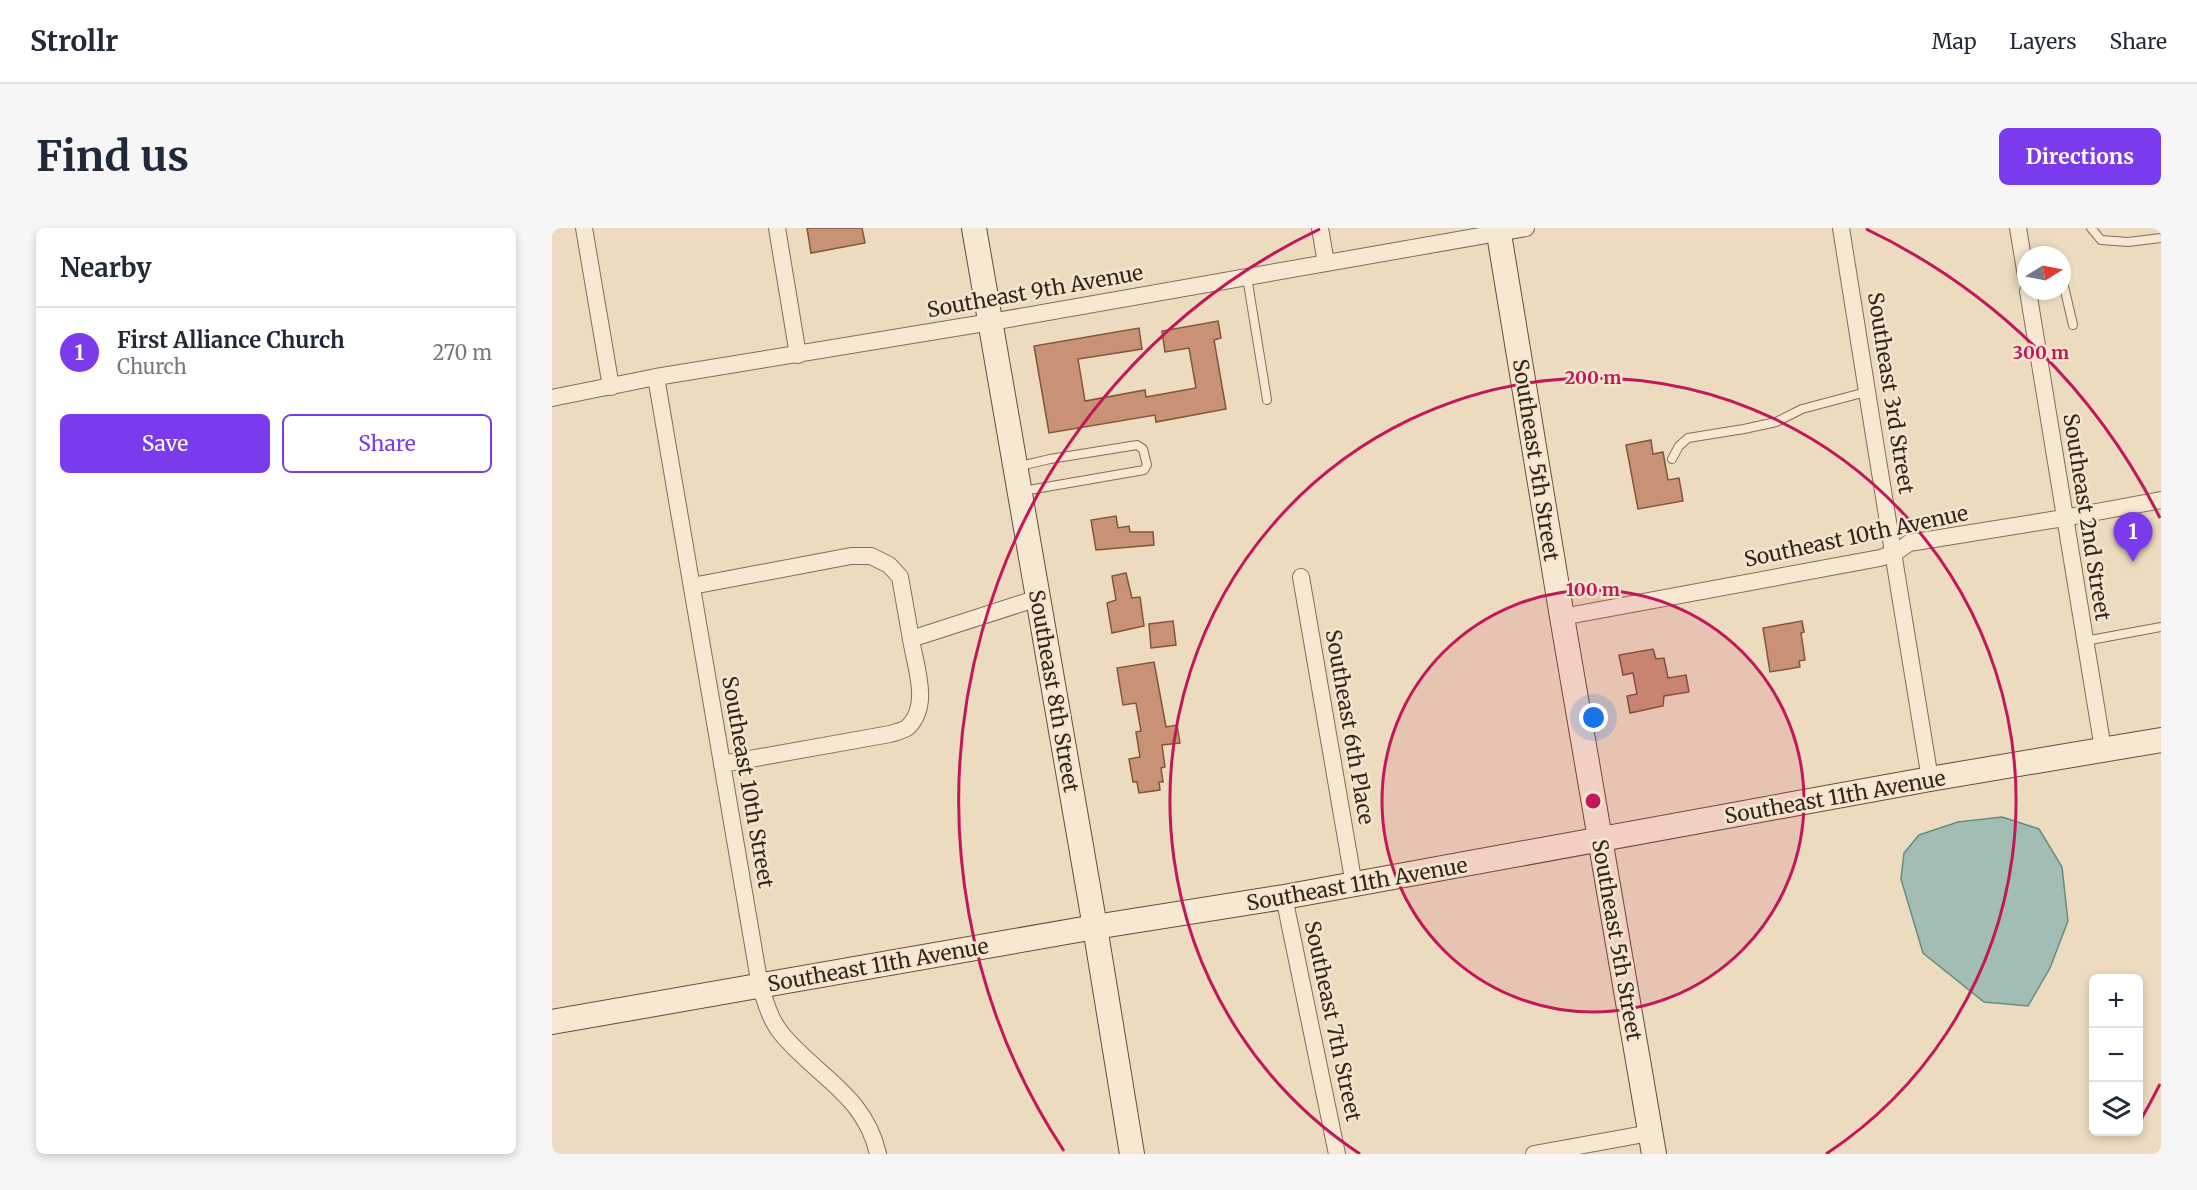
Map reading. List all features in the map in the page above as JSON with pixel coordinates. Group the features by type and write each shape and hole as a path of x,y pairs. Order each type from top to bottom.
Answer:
{"street":[{"path":"584,228 611,387"},
{"path":"777,228 798,355"},
{"name":"Southeast 8th Street","path":"974,228 1132,1154"},
{"path":"1320,228 1326,263"},
{"name":"Southeast 9th Avenue","path":"552,398 656,377 991,322 1498,230 1526,228"},
{"name":"Southeast 3rd Street","path":"1841,228 1930,779"},
{"path":"2018,228 2021,246"},
{"name":"Southeast 5th Street","path":"1498,230 1652,1143"},
{"name":"Southeast 2nd Street","path":"2029,300 2103,749"},
{"name":"Southeast 10th Street","path":"656,377 760,986 770,1017 781,1034 854,1103 874,1136 879,1154"},
{"name":"Southeast 10th Avenue","path":"1562,617 1880,558 1894,553 1909,543 2161,500"},
{"path":"692,586 850,556 872,556 889,565 900,577 921,698 916,715 907,728 890,734 722,764"},
{"name":"Southeast 6th Place","path":"1301,577 1354,885"},
{"path":"911,639 1038,598"},
{"name":"Southeast 11th Avenue","path":"552,1022 1095,927 1354,885 1930,779 2161,740"},
{"name":"Southeast 7th Street","path":"1284,897 1337,1154"},
{"path":"1534,1154 1652,1143"}],"lane":[{"path":"2091,228 2101,240 2128,242 2161,238"},
{"path":"1247,277 1267,400"},
{"path":"2067,300 2073,325"},
{"path":"1672,459 1679,446 1688,438 1776,422 1802,408 1866,392"},
{"path":"1016,467 1137,445 1143,449 1147,465 1144,470 1020,492"},
{"path":"2085,641 2161,627"}],"water":[{"path":"2002,817 2039,829 2062,867 2068,921 2050,968 2028,1006 1984,1002 1923,953 1901,879 1904,853 1919,835 1958,822"}],"building":[{"path":"807,228 862,228 865,243 811,253"},
{"path":"1218,321 1221,338 1214,340 1226,409 1156,422 1155,415 1049,433 1034,346 1139,328 1142,349 1078,359 1085,401 1145,390 1146,397 1196,388 1189,348 1165,352 1162,331"},
{"path":"1651,440 1653,454 1663,452 1668,480 1679,478 1683,501 1638,509 1626,445"},
{"path":"1116,516 1118,528 1129,526 1130,532 1153,532 1154,545 1096,550 1091,520"},
{"path":"1126,573 1132,598 1140,597 1144,626 1112,633 1107,603 1116,600 1112,576"},
{"path":"1173,621 1176,645 1151,648 1149,624"},
{"path":"1802,621 1804,632 1801,633 1805,660 1799,661 1800,667 1770,672 1763,628"},
{"path":"1653,649 1656,659 1664,658 1668,678 1686,675 1689,692 1664,696 1663,706 1630,713 1627,696 1637,694 1633,673 1623,675 1619,655"},
{"path":"1154,662 1166,727 1177,725 1180,743 1162,745 1165,767 1161,768 1163,782 1159,782 1160,790 1139,793 1137,782 1133,782 1129,759 1140,757 1136,732 1141,731 1136,703 1123,705 1117,668"}],"place":[{"name":"First Alliance Church","path":"2133,562"}]}
